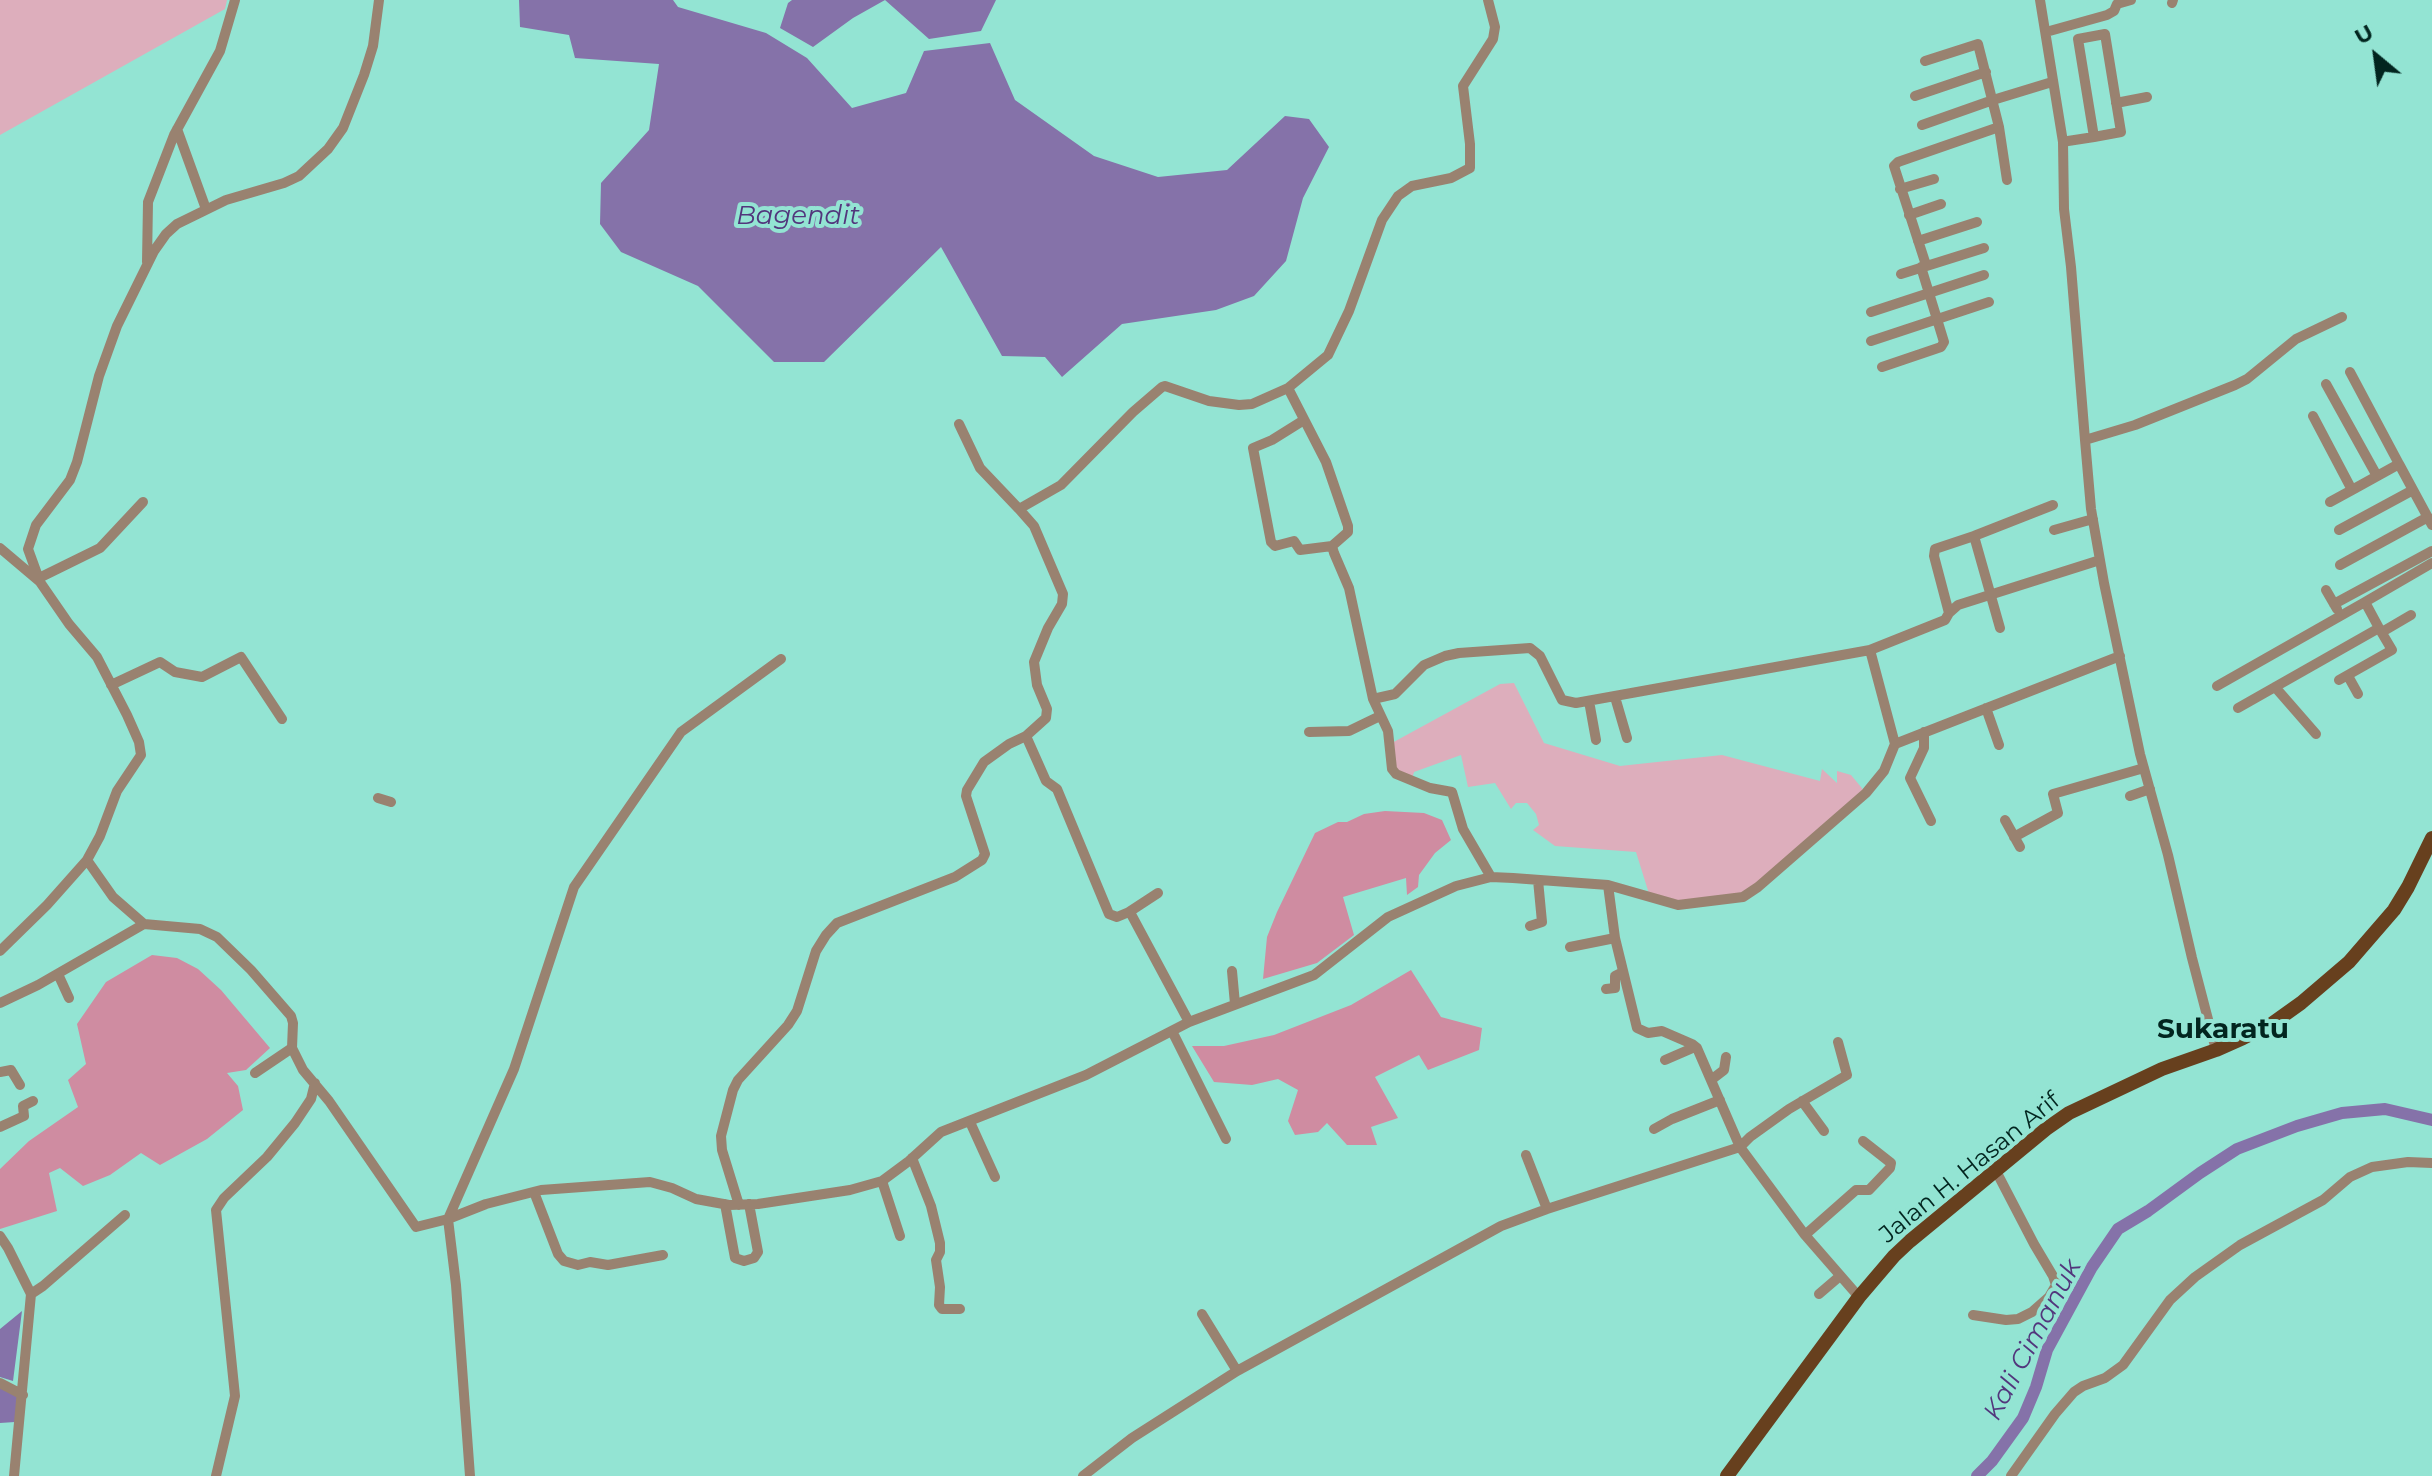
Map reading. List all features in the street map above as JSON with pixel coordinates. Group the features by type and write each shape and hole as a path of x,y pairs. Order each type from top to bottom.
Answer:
{"main road":[{"name":"Jalan H. Hasan Arif","path":"1727,1476 1859,1297 1910,1241 2069,1113 2162,1069 2216,1050 2273,1023 2349,962 2401,899 2432,838"}],"street":[{"path":"147,264 148,202 160,166 220,51 235,0"},
{"path":"0,951 87,860 117,791 141,755 139,742 97,657 69,624 40,580 28,545 36,525 70,480 99,376 117,326 160,243 177,224 203,211 248,192 299,176 328,149 343,128 364,75 373,46 379,0"},
{"path":"1019,509 1061,485 1162,387 1209,401 1252,404 1288,388 1328,355 1349,311 1382,220 1398,196 1412,186 1451,178 1470,168 1462,94 1463,86 1493,39 1495,27 1488,0"},
{"path":"2046,36 2107,15 2114,11 2116,2 2131,0"},
{"path":"2044,1 2052,82 2065,141"},
{"path":"2065,141 2094,137 2121,132 2105,34 2078,39 2094,137"},
{"path":"2046,36 2052,40 2065,141 2064,209 2093,519 2144,768 2216,1050"},
{"path":"1925,61 1978,44 1999,127 2007,180"},
{"path":"1915,96 1986,72"},
{"path":"1922,125 2052,82"},
{"path":"2116,103 2147,97"},
{"path":"1882,367 1943,346 1944,342 1918,241 1893,168 1895,163 1999,127"},
{"path":"177,129 203,211"},
{"path":"1988,156 2003,152"},
{"path":"1900,189 1934,179"},
{"path":"1909,215 1941,204"},
{"path":"1918,241 1977,222"},
{"path":"147,242 160,243"},
{"path":"1901,274 1984,248"},
{"path":"1871,312 1984,275"},
{"path":"1871,341 1989,302"},
{"path":"2085,440 2135,425 2235,385 2247,379 2296,339 2342,317"},
{"path":"2340,565 2430,521 2350,372"},
{"path":"2326,384 2377,476"},
{"path":"1288,388 1326,462 1348,526 1348,532 1332,546 1300,550 1294,541 1275,546 1271,542 1253,448 1304,420"},
{"path":"2313,416 2352,490"},
{"path":"725,1204 735,1258 744,1261 754,1258 758,1252 744,1205 722,1150 721,1136 738,1080 797,1011 816,951 826,935 837,923 974,867 985,854 966,796 967,790 984,762 1026,736 1046,718 1034,662 1063,599 1034,526 980,468 959,424"},
{"path":"2330,502 2399,464"},
{"path":"2339,530 2413,490"},
{"path":"40,580 100,548 143,502"},
{"path":"1949,613 1934,550 2053,505"},
{"path":"2054,530 2093,519"},
{"path":"1974,536 2000,628"},
{"path":"1332,546 1349,588 1373,699 1389,738 1392,769 1396,774 1430,788 1452,792 1463,829 1491,877"},
{"path":"0,548 40,580"},
{"path":"2334,604 2432,551"},
{"path":"1373,699 1395,694 1418,670 1445,656 1459,653 1530,648 1538,653 1562,700 1576,703 1870,650 1944,621 1958,605 2100,560"},
{"path":"2217,686 2432,563"},
{"path":"2326,590 2341,616"},
{"path":"2358,694 2344,678 2392,650 2365,602"},
{"path":"2238,708 2411,615"},
{"path":"0,1003 58,974 144,924 197,928 217,937 291,1016 292,1048 413,1225 419,1227 486,1204 534,1192 650,1182 696,1199 744,1205 850,1190 882,1181 941,1132 1086,1075 1189,1022 1314,975 1388,917 1456,886 1491,877 1608,885 1678,905 1749,894 1866,793 1884,771 1895,744 1870,650"},
{"path":"1895,744 2120,656"},
{"path":"111,685 160,662 175,672 202,677 241,657 282,719"},
{"path":"470,1476 448,1219 514,1069 574,887 681,732 781,659"},
{"path":"2275,687 2316,734"},
{"path":"1615,697 1627,738"},
{"path":"1589,701 1596,740"},
{"path":"1986,708 1999,745"},
{"path":"1309,732 1349,731 1380,716"},
{"path":"1924,732 1924,748 1910,778 1931,821"},
{"path":"1026,736 1046,781 1057,789 1109,914 1117,917 1132,915 1158,893"},
{"path":"2005,820 2017,842 2058,813 2053,794 2144,768"},
{"path":"2130,796 2150,789"},
{"path":"87,860 113,897 144,924"},
{"path":"1530,926 1542,922 1538,880"},
{"path":"1608,885 1615,938 1637,1028 1648,1033 1662,1031 1695,1047 1740,1147 1805,1235 1859,1297"},
{"path":"1132,915 1189,1022"},
{"path":"1570,947 1615,938"},
{"path":"1232,971 1235,1004"},
{"path":"1606,989 1615,988 1615,976 1623,972"},
{"path":"58,974 69,998"},
{"path":"1172,1031 1226,1139"},
{"path":"1083,1476 1132,1438 1237,1371 1501,1226 1740,1147 1802,1101 1847,1075 1838,1042"},
{"path":"1665,1060 1695,1047"},
{"path":"255,1073 292,1048"},
{"path":"1711,1080 1724,1070 1726,1057"},
{"path":"0,1072 9,1068 20,1085"},
{"path":"216,1476 235,1396 216,1210 218,1204 267,1157 295,1123 311,1099 310,1077"},
{"path":"1654,1129 1720,1100"},
{"path":"0,1127 24,1116 23,1106 33,1101"},
{"path":"1802,1101 1824,1131"},
{"path":"970,1122 995,1177"},
{"path":"1805,1235 1856,1190 1870,1189 1890,1168 1891,1163 1863,1141"},
{"path":"1526,1155 1547,1209"},
{"path":"912,1158 931,1206 940,1243 936,1260 940,1308 960,1309"},
{"path":"2011,1476 2074,1392 2120,1368 2170,1300 2195,1277 2240,1245 2323,1200 2350,1177 2372,1167 2408,1162 2432,1163"},
{"path":"1973,1315 2018,1319 2037,1308 2056,1285 1996,1171"},
{"path":"882,1181 900,1236"},
{"path":"534,1192 543,1220 564,1261 578,1265 590,1262 608,1265 663,1255"},
{"path":"31,1294 125,1215"},
{"path":"0,1236 31,1294 14,1476"},
{"path":"1819,1294 1840,1276"},
{"path":"1202,1314 1237,1371"},
{"path":"0,1383 23,1395"}],"shaded area":[{"path":"0,0 227,0 225,9 0,135"},
{"path":"1514,683 1544,743 1620,766 1722,755 1820,781 1822,769 1837,783 1837,771 1851,775 1866,793 1749,894 1687,905 1650,897 1636,852 1555,846 1533,830 1539,825 1536,814 1527,803 1516,803 1511,809 1495,783 1468,787 1461,755 1414,772 1412,779 1394,772 1390,744 1500,684"},
{"path":"1385,811 1424,813 1442,820 1451,840 1435,853 1419,875 1418,887 1407,895 1406,878 1343,897 1354,935 1317,963 1263,979 1267,937 1315,833 1338,822"},
{"path":"152,955 177,958 198,969 221,990 270,1048 246,1070 227,1073 238,1086 243,1110 207,1139 160,1165 141,1153 110,1175 83,1186 60,1168 49,1173 57,1211 0,1229 0,1169 29,1141 78,1107 68,1080 86,1064 77,1024 106,982"},
{"path":"1411,970 1441,1017 1482,1028 1479,1050 1428,1070 1419,1055 1375,1077 1398,1118 1371,1127 1377,1145 1347,1145 1327,1123 1318,1132 1295,1135 1288,1121 1298,1090 1278,1079 1252,1085 1214,1082 1192,1046 1224,1046 1274,1035 1351,1005"}],"water":[{"name":"Bagendit","path":"519,0 673,0 678,7 766,33 807,58 852,108 906,93 924,51 990,43 1015,100 1094,156 1158,177 1227,170 1285,116 1309,119 1329,147 1303,198 1286,261 1254,296 1216,310 1122,324 1062,377 1045,357 1002,356 941,247 824,362 774,362 698,286 621,252 600,224 601,183 649,130 659,64 575,58 569,35 520,27"},
{"path":"792,0 885,0 853,18 813,47 780,28 788,3"},
{"path":"885,0 996,0 981,31 929,39"},
{"path":"22,1311 13,1381 0,1377 0,1329"},
{"path":"0,1385 18,1396 15,1422 0,1423"}],"waterway":[{"name":"Kali Cimanuk","path":"1977,1476 1992,1461 2023,1418 2047,1350 2092,1267 2118,1229 2237,1149 2297,1126 2342,1113 2385,1109 2432,1120"}],"district":[{"name":"Sukaratu","path":"2223,1030"}]}
